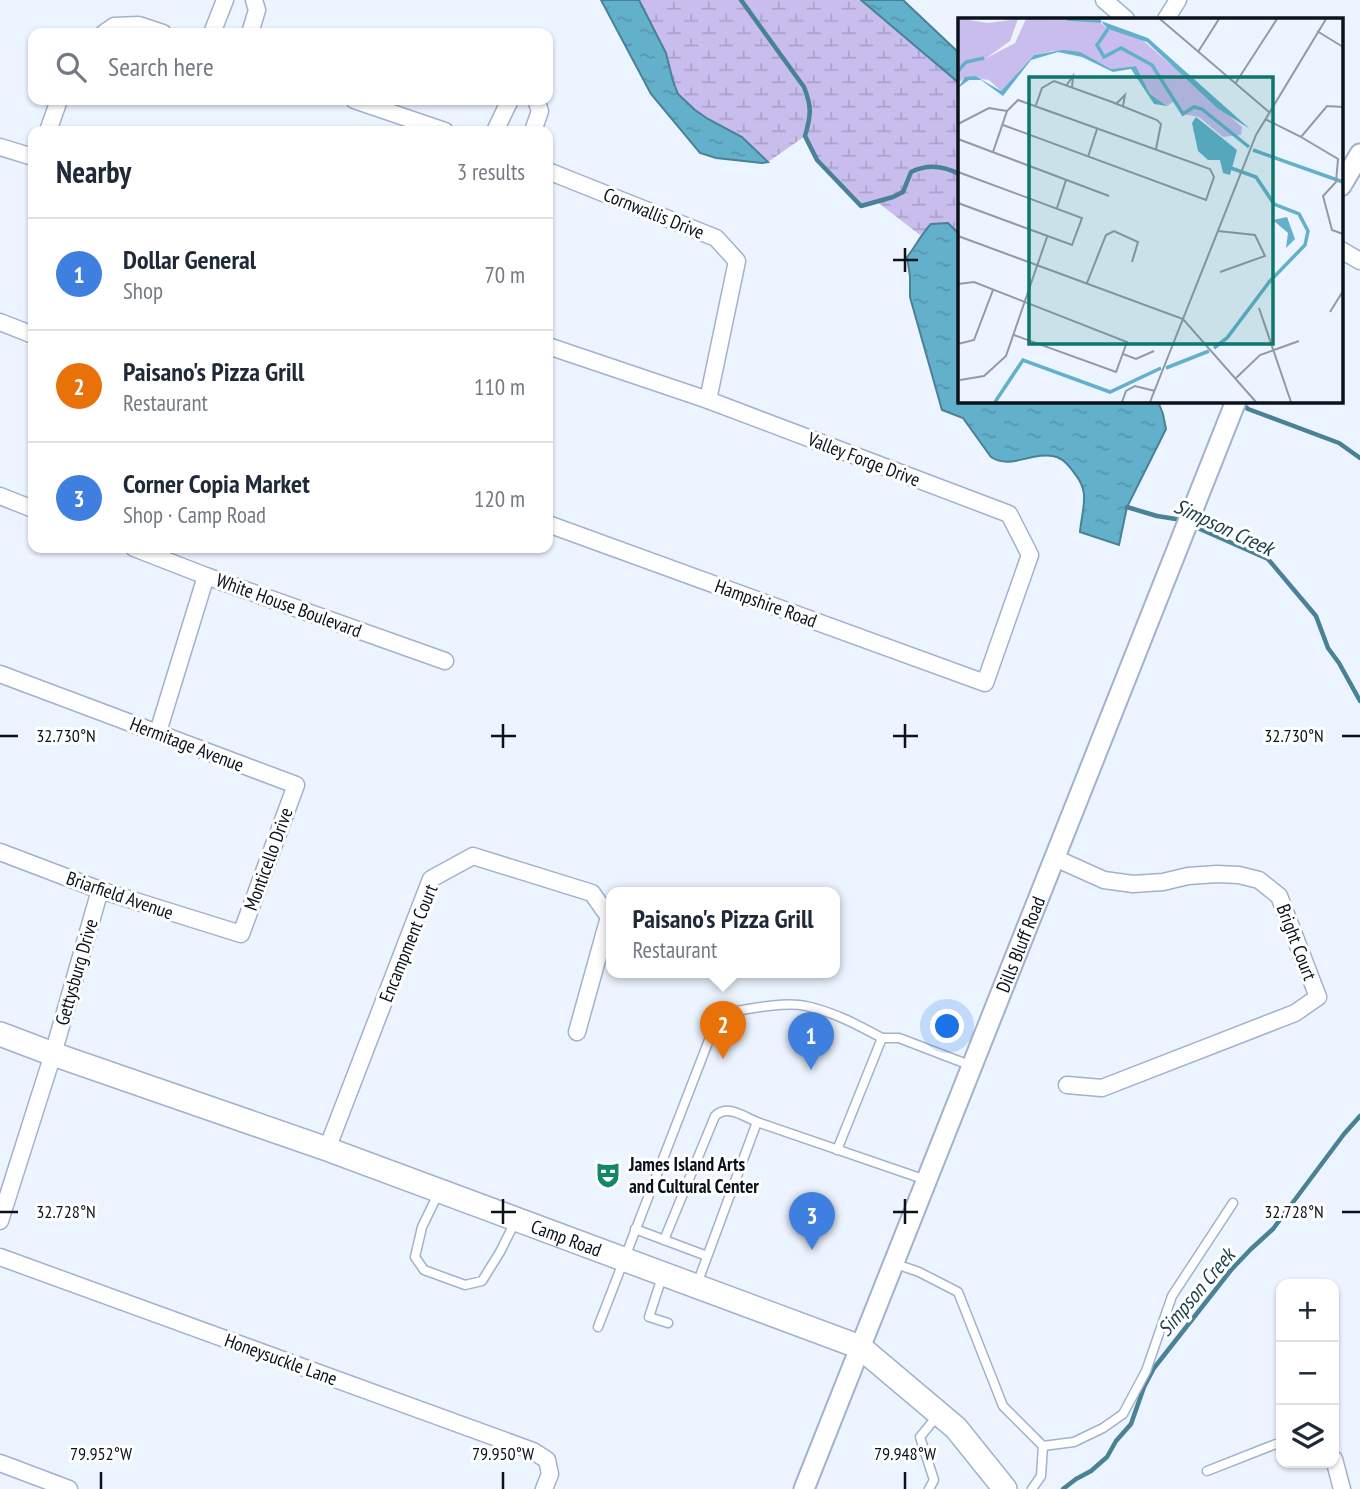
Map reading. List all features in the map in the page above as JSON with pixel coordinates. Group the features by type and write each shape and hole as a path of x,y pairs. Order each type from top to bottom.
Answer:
{"main road":[{"name":"Camp Road","path":"0,1034 327,1149 860,1348 956,1428 1005,1489"}],"street":[{"path":"214,28 225,0"},
{"path":"252,28 257,10 254,0"},
{"path":"1104,0 1125,18"},
{"path":"1167,18 1178,0"},
{"path":"111,28 139,25 148,28"},
{"path":"50,126 57,105"},
{"path":"369,105 429,126"},
{"path":"497,126 508,105"},
{"path":"535,126 540,111 538,105"},
{"path":"0,147 28,156"},
{"path":"1342,184 1360,154"},
{"name":"Cornwallis Drive","path":"553,173 716,238 737,261 708,400"},
{"path":"1342,251 1360,261"},
{"path":"0,322 28,333"},
{"name":"Valley Forge Drive","path":"553,348 708,400 1009,514 1030,555 985,683"},
{"name":"Dills Bluff Road","path":"804,1489 1236,402"},
{"path":"0,496 28,507"},
{"name":"Hampshire Road","path":"553,526 985,683"},
{"name":"White House Boulevard","path":"147,553 445,662"},
{"path":"158,732 206,576"},
{"name":"Hermitage Avenue","path":"0,674 296,785"},
{"name":"Monticello Drive","path":"241,934 296,785"},
{"name":"Briarfield Avenue","path":"0,852 100,890 241,934"},
{"name":"Encampment Court","path":"327,1149 431,879 473,856 592,893 606,906"},
{"name":"Bright Court","path":"1055,858 1104,880 1133,884 1217,874 1239,875 1259,880 1279,896 1318,997 1295,1013 1102,1088 1067,1085"},
{"name":"Gettysburg Drive","path":"0,1221 53,1054 100,890"},
{"name":"Encampment Court","path":"577,1032 606,928"},
{"name":"Honeysuckle Lane","path":"0,1257 533,1451 547,1460 547,1482"},
{"path":"0,1463 69,1489"},
{"path":"1336,1468 1342,1489"}],"lane":[{"path":"598,1327 719,1014 765,1006 804,1005 847,1019 882,1038 899,1038 972,1066"},
{"path":"837,1150 882,1038"},
{"path":"664,1240 715,1116 727,1110 926,1180"},
{"path":"696,1286 757,1122"},
{"path":"440,1191 422,1227 415,1257 425,1270 464,1285 482,1281 516,1219"},
{"path":"1043,1446 1074,1442 1103,1428 1123,1414 1146,1371 1172,1296 1233,1203"},
{"path":"635,1229 707,1256"},
{"path":"893,1263 919,1272 958,1292 1003,1406 1043,1446 1041,1476 1032,1489"},
{"path":"663,1274 649,1317 668,1323"},
{"path":"929,1489 934,1480 920,1437 939,1414"},
{"path":"1207,1471 1276,1444"}],"green space":[{"path":"639,0 861,0 958,82 958,233 948,223 943,223 932,225 920,235 876,201 861,206 817,160 805,136 768,162 742,137 708,119 678,94 666,53"}],"water":[{"path":"601,0 639,0 666,53 678,94 708,119 742,137 768,162 716,158 700,153 651,94"},
{"path":"861,0 903,0 958,52 958,82"},
{"path":"948,223 958,233 958,402 1159,404 1166,429 1127,507 1119,545 1080,532 1083,488 1071,468 1062,460 1047,455 1012,462 996,460 963,418 942,410 910,297 907,257 931,224"}],"waterway":[{"name":"Simpson Creek","path":"741,0 804,87 810,111 805,136 817,160 861,206 903,192 911,172 917,169 935,167 958,174"},
{"path":"1241,403 1248,409 1339,443 1360,458"},
{"name":"Simpson Creek","path":"1127,507 1183,522"},
{"name":"Simpson Creek","path":"1191,525 1268,559 1316,616 1328,648 1360,701"},
{"name":"Simpson Creek","path":"1063,1489 1107,1457 1116,1441 1131,1424 1154,1368 1231,1270 1273,1229 1360,1116"}],"place":[{"name":"Paisano's Pizza Grill","path":"723,1059"},
{"name":"Dollar General","path":"811,1070"},
{"name":"James Island Arts and Cultural Center","path":"608,1175"},
{"name":"Corner Copia Market","path":"812,1250"}]}
